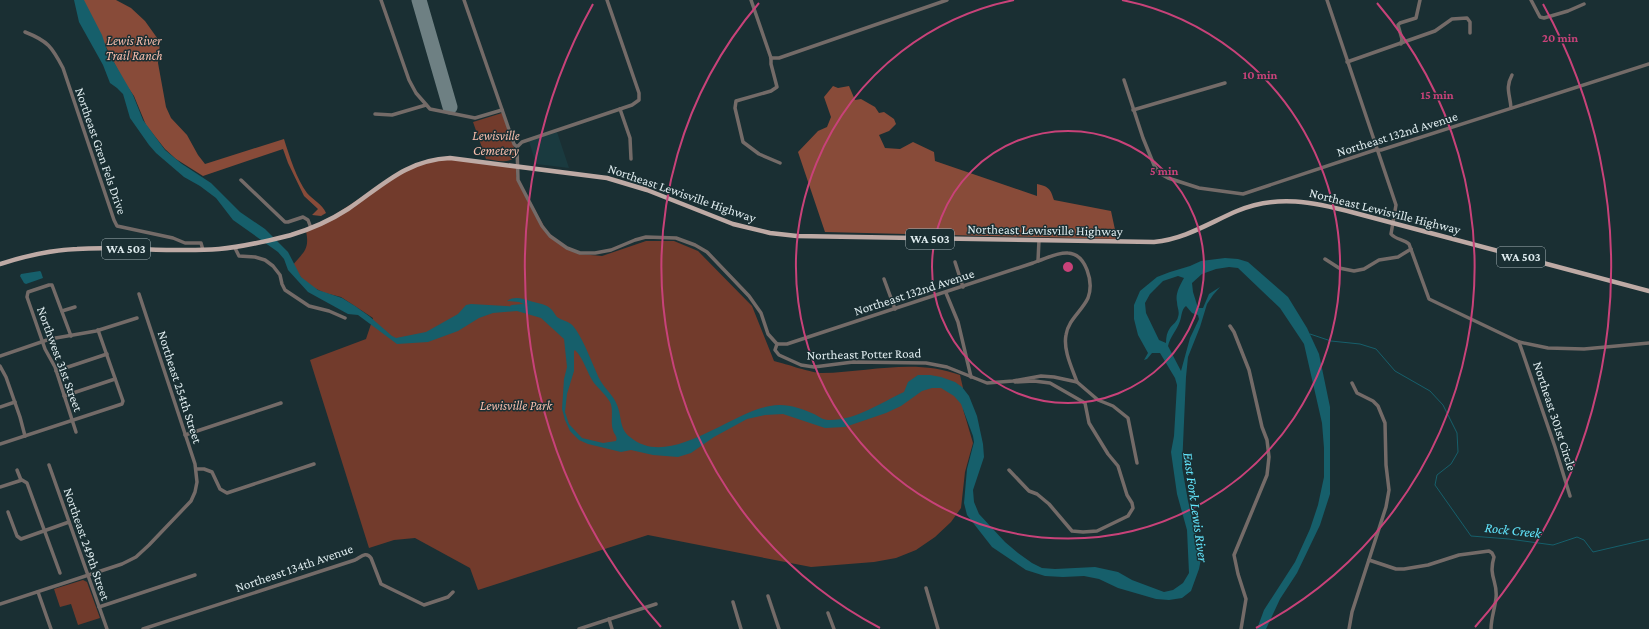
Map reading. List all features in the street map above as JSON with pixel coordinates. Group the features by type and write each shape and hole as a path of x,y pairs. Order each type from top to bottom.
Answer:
{"main road":[{"name":"Northeast Lewisville Highway","path":"0,264 32,255 77,248 202,250 235,248 253,244 311,228 348,209 395,175 422,163 450,158 587,175 616,181 647,190 723,221 770,233 811,236 1142,242 1163,241 1192,233 1247,207 1261,203 1284,200 1322,204 1649,291"}],"street":[{"path":"381,0 409,80 416,93 426,105 435,111 450,112 470,118 475,118 502,110"},
{"path":"464,0 514,144 517,147 522,142 634,104 639,98 639,93 607,0"},
{"path":"751,0 771,58 771,64 777,86 771,91 736,101 734,108 743,142 759,154 780,163"},
{"path":"771,58 779,58 947,0"},
{"path":"1327,0 1396,205 1391,234 1406,241 1411,249 1429,298 1519,342 1548,348 1584,349 1649,343"},
{"path":"1401,44 1402,39 1398,25 1416,18 1420,0"},
{"path":"1531,0 1540,17 1544,18 1568,12 1584,4"},
{"path":"1347,62 1434,32 1452,19 1467,18 1470,22 1470,34"},
{"name":"Northeast Gren Fels Drive","path":"25,32 41,39 51,47 63,68 117,226 172,238 185,243 201,243 202,250"},
{"name":"Northeast 132nd Avenue","path":"1133,110 1154,165 1159,173 1199,188 1243,194 1649,64"},
{"path":"1511,108 1507,83 1512,75"},
{"path":"1124,80 1133,110 1225,83"},
{"path":"375,114 392,115 426,105"},
{"path":"620,109 630,138 631,159"},
{"name":"Northeast Potter Road","path":"517,147 516,166 518,180 542,226 550,236 567,248 580,253 594,253 611,250 646,237 676,238 684,240 707,252 749,296 761,313 768,334 777,344 775,350 778,356 801,365 814,367 852,362 926,363 947,367 986,383 1013,381"},
{"path":"241,180 285,222 304,217 308,220 311,228"},
{"path":"1038,261 1039,240"},
{"path":"235,248 239,256 259,257 270,264 280,275 285,290 309,306 329,310 345,318"},
{"path":"1325,259 1339,268 1354,271 1364,269 1379,260 1398,257 1411,249"},
{"name":"Northeast 132nd Avenue","path":"777,344 787,344 946,293 1038,261 1067,253 1075,254 1082,261 1087,271 1090,284 1090,292 1087,299 1071,323 1066,335 1067,354 1077,382"},
{"path":"955,262 963,286"},
{"path":"884,279 895,309"},
{"name":"Northwest 31st Street","path":"62,311 52,285 29,292 27,294 42,342 56,371 76,432"},
{"path":"946,293 958,322 971,377"},
{"name":"Northeast 254th Street","path":"87,575 126,562 138,555 188,505 193,497 196,487 196,469 139,294"},
{"path":"70,336 62,311 75,307"},
{"path":"0,356 42,342 98,330 137,318"},
{"path":"1230,326 1234,332 1249,370 1262,427 1267,440 1269,457 1267,475 1234,555 1246,599 1242,629"},
{"path":"0,443 122,404 98,330"},
{"name":"Northeast 301st Circle","path":"1519,342 1570,496"},
{"path":"56,371 107,354"},
{"path":"0,366 6,377 15,402 25,436"},
{"path":"1013,381 1041,376 1077,382 1098,400 1113,406 1128,418 1137,463"},
{"path":"64,396 115,379"},
{"path":"1009,470 1029,491 1037,494 1049,504 1072,531 1097,531 1128,516 1132,510 1132,503 1127,494 1120,471 1115,461 1108,454 1089,423 1085,403 1050,383 1013,381"},
{"path":"1349,629 1352,612 1389,496 1386,465 1386,428 1378,406 1373,401 1357,393 1352,383"},
{"path":"0,407 15,402"},
{"path":"185,435 281,403"},
{"path":"196,469 204,469 212,472 220,490 227,493 314,464"},
{"name":"Northeast 249th Street","path":"49,465 107,629"},
{"path":"17,470 21,480"},
{"path":"0,487 21,480 24,480 27,483 60,573"},
{"path":"8,512 18,538 21,539 69,522"},
{"path":"1369,560 1396,569 1404,569 1428,565 1468,553 1492,553 1494,557 1492,577 1496,590 1496,597 1491,619 1491,629"},
{"name":"Northeast 134th Avenue","path":"143,629 355,560 364,554 369,555 371,558 380,584 424,605 448,597 453,592"},
{"path":"0,604 87,575"},
{"path":"99,607 195,575"},
{"path":"926,588 938,629"},
{"path":"38,592 51,629"},
{"path":"768,596 779,629"},
{"path":"733,602 741,629"},
{"path":"579,629 656,604"},
{"path":"828,613 834,629"},
{"path":"609,620 612,629"}],"shaded area":[{"path":"557,132 569,168 536,164 529,141"}],"green space":[{"name":"Lewis River Trail Ranch","path":"82,0 116,0 131,8 145,21 160,42 158,63 166,107 171,118 187,135 198,155 205,164 284,139 303,188 326,213 321,216 312,215 318,209 304,196 283,149 203,176 176,159 165,149 146,125 134,96 124,82"},
{"path":"833,86 838,88 849,86 855,100 861,99 875,107 879,113 884,112 894,119 896,124 889,131 879,135 885,148 900,149 913,142 934,152 935,161 1037,196 1037,184 1041,185 1047,187 1054,200 1111,211 1117,239 825,232 798,152 818,131 827,127 831,117 824,97"},
{"name":"Lewisville Cemetery","path":"502,113 515,150 514,158 508,161 486,159 473,122"},
{"name":"Lewisville Park","path":"447,158 516,166 516,176 550,237 579,254 602,256 646,241 674,241 698,251 752,306 774,361 817,373 892,367 926,367 960,375 963,388 963,409 973,443 965,472 961,508 951,522 935,537 916,550 896,558 874,562 811,567 648,535 478,590 470,568 415,538 394,540 369,548 310,360 366,339 373,318 341,297 325,293 312,287 302,279 293,265 305,250 307,242 306,231 322,223 405,169"},
{"path":"83,580 87,582 100,618 78,625 71,604 60,607 54,589"}],"water":[{"path":"74,0 84,0 102,35 107,50 133,95 143,120 165,150 182,164 211,183 240,212 265,229 288,252 301,277 318,290 342,298 355,306 396,338 426,332 458,314 466,305 529,306 519,302 507,301 512,298 518,298 547,306 557,317 571,324 575,328 600,380 616,402 626,434 646,445 663,447 681,444 736,418 776,405 798,408 826,420 848,418 904,392 908,382 918,375 941,377 955,382 962,387 969,396 977,416 983,444 984,457 973,490 974,502 979,514 1005,542 1032,563 1042,568 1055,569 1095,567 1118,572 1132,580 1164,592 1173,590 1183,583 1189,573 1187,530 1177,494 1171,452 1174,436 1177,385 1175,378 1160,353 1152,353 1147,359 1144,360 1148,353 1138,335 1134,319 1134,305 1140,291 1157,277 1170,272 1201,261 1225,258 1238,259 1248,262 1288,297 1307,328 1319,354 1330,407 1330,494 1320,525 1297,573 1280,599 1266,629 1257,629 1264,610 1295,562 1310,529 1318,505 1324,477 1324,448 1322,423 1304,344 1280,308 1238,268 1229,267 1216,269 1202,274 1192,283 1198,308 1203,308 1209,294 1220,287 1207,304 1188,357 1186,377 1182,467 1201,559 1191,591 1182,598 1169,600 1156,599 1118,588 1099,579 1084,576 1045,576 1026,570 992,547 967,515 964,503 967,469 974,442 973,436 961,404 954,396 941,388 932,388 922,391 901,406 886,413 845,427 825,428 783,414 765,415 747,419 714,437 691,453 678,457 653,455 631,450 621,452 588,444 579,440 570,431 562,409 564,379 567,367 564,339 541,318 517,311 493,313 479,318 458,331 428,342 397,344 358,315 348,314 308,292 288,270 284,259 278,252 233,220 216,198 200,186 184,177 156,153 130,118 123,94 110,83 103,65 79,22","holes":["1178,276 1184,278 1177,293 1179,315 1168,331 1166,343 1159,340 1146,313 1145,303 1150,294 1163,281","1186,306 1192,313 1198,315 1199,319 1190,338 1181,371 1168,346 1179,324","575,350 581,358 594,383 610,402 612,409 612,427 616,441 603,443 582,438 569,424 565,412 567,394 574,371"]},
{"path":"40,271 43,278 26,284 20,276 21,274"}],"waterway":[{"name":"East Fork Lewis River","path":"512,307 523,306 529,308"},
{"name":"Rock Creek","path":"1310,334 1331,341 1360,344 1376,349 1395,371 1430,391 1443,405 1457,433 1458,452 1451,464 1437,475 1435,485 1471,536 1553,545 1577,537 1584,540 1593,552 1649,539"}],"runway":[{"path":"419,0 450,107"}]}
